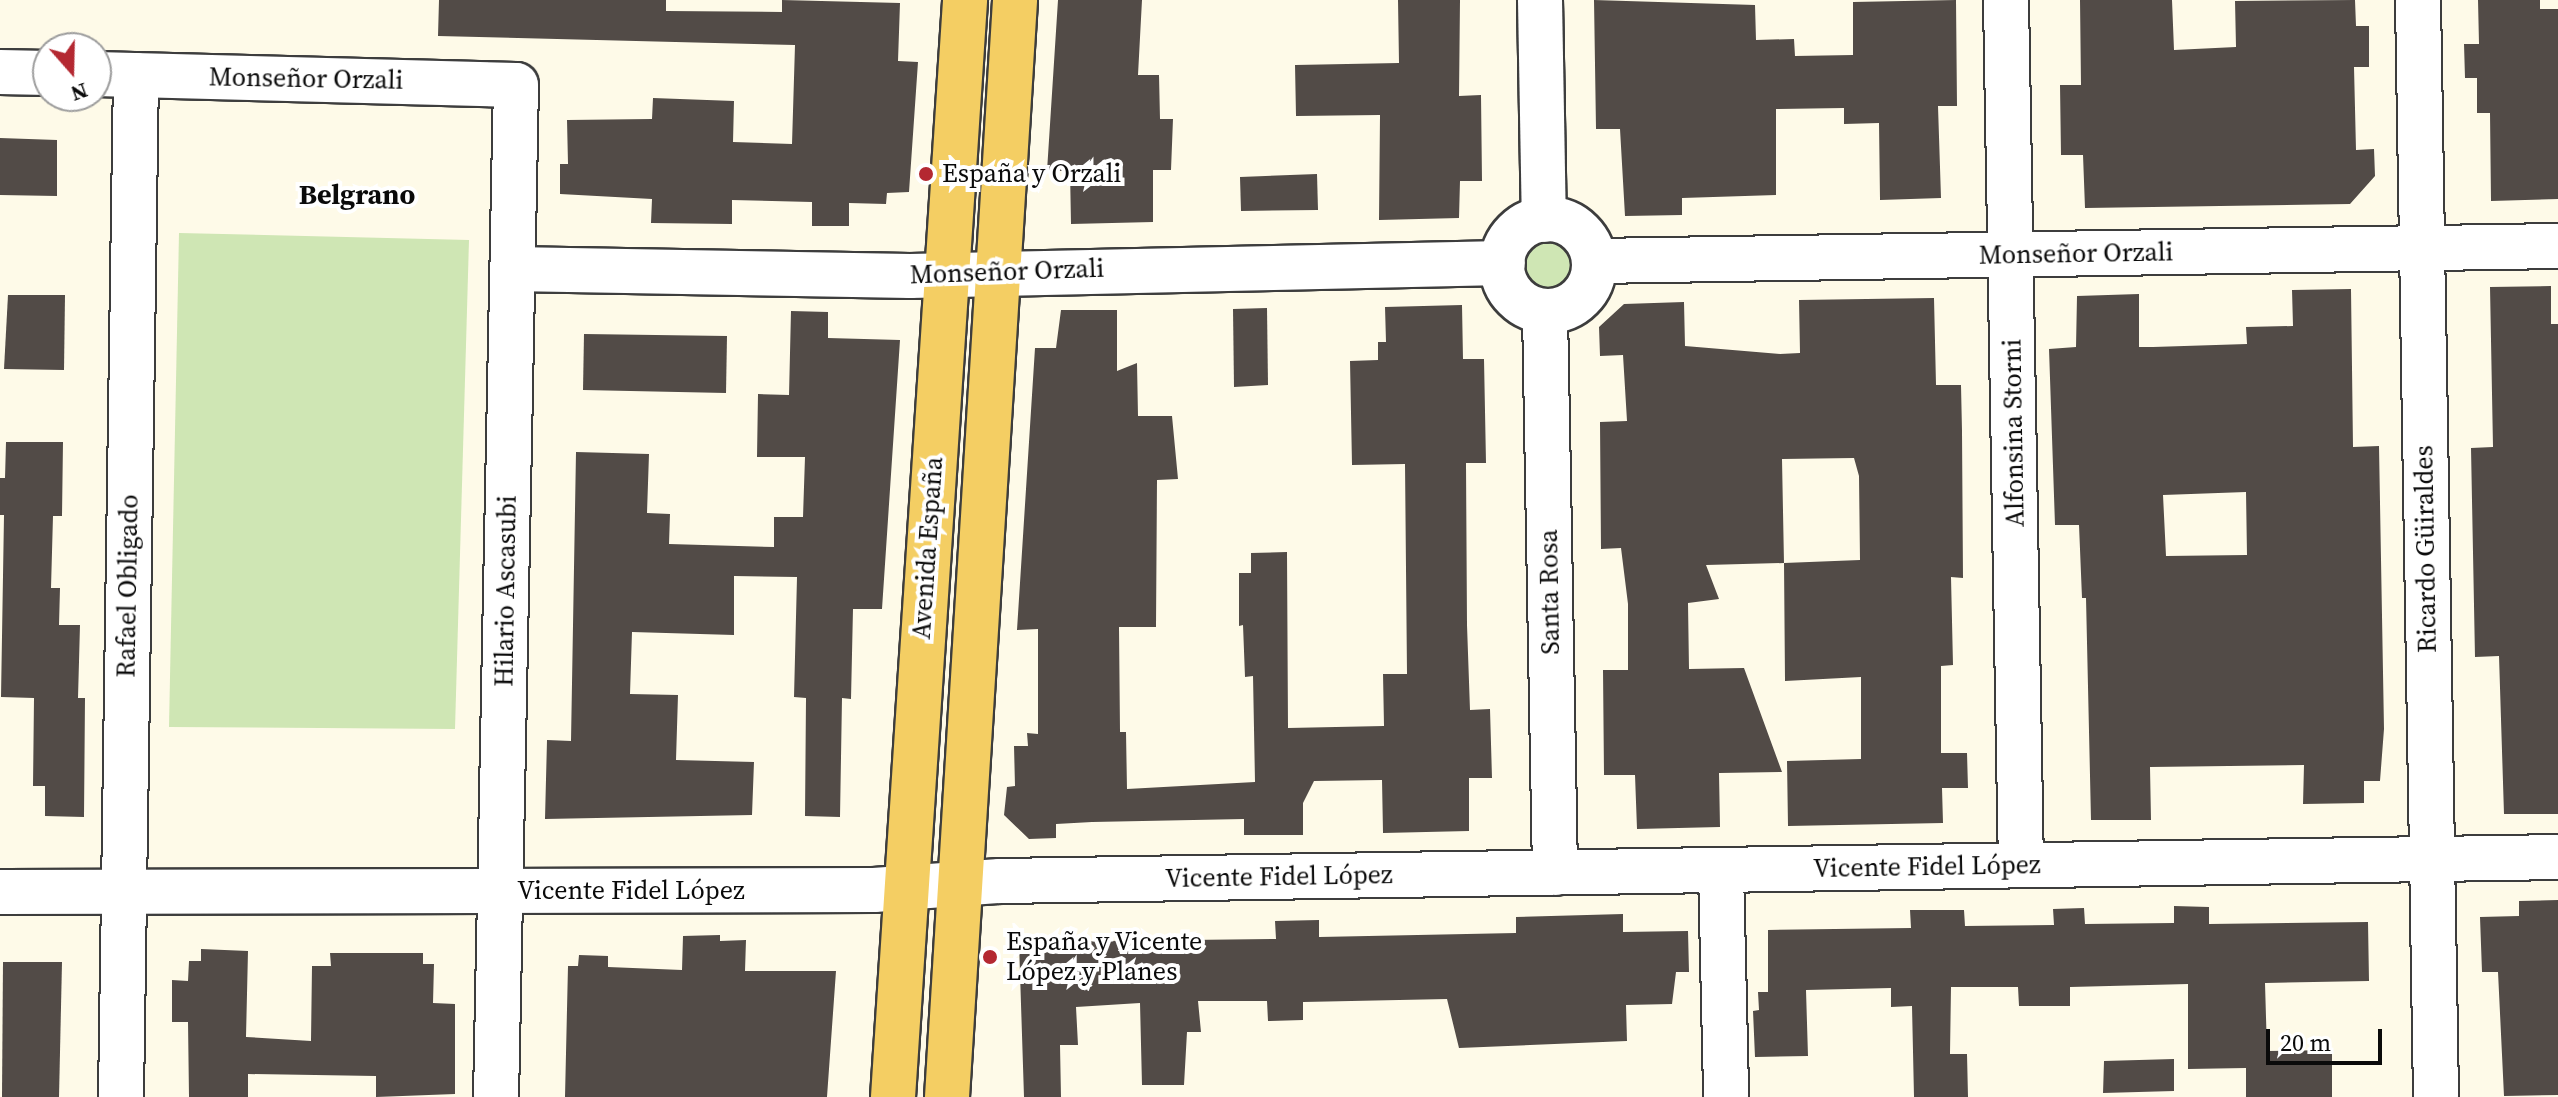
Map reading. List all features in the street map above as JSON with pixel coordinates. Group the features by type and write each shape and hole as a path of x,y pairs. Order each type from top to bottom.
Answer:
{"main road":[{"name":"Avenida España","path":"893,1097 965,0"},
{"name":"Avenida España","path":"947,1097 1015,0"}],"street":[{"path":"1540,0 1544,220"},
{"name":"Alfonsina Storni","path":"2006,0 2021,865"},
{"name":"Ricardo Güiraldes","path":"2418,0 2436,1097"},
{"path":"0,72 32,73"},
{"name":"Monseñor Orzali","path":"116,74 516,85"},
{"name":"Rafael Obligado","path":"116,74 123,892 121,1097"},
{"name":"Hilario Ascasubi","path":"496,1097 516,85"},
{"path":"1544,220 1560,221 1581,233 1594,261 1592,279 1578,300 1545,311 1531,308 1511,293 1503,263 1513,235 1544,220"},
{"name":"Monseñor Orzali","path":"1594,261 2558,246"},
{"name":"Monseñor Orzali","path":"512,269 946,274 1503,263"},
{"name":"Santa Rosa","path":"1545,311 1555,873"},
{"name":"Vicente Fidel López","path":"0,892 907,888 960,884 2558,857"},
{"path":"1721,870 1726,1097"}],"green space":[{"path":"179,233 469,240 455,729 169,727"},
{"path":"1548,240 1565,247 1572,264 1565,281 1548,288 1531,281 1524,264 1531,247"}],"building":[{"path":"439,0 666,0 666,11 782,12 782,0 900,3 898,61 918,62 909,192 887,193 886,204 849,203 849,226 812,226 812,202 732,200 732,224 651,223 652,199 560,194 560,164 568,164 567,120 652,119 653,98 734,101 733,142 792,144 795,45 438,36"},
{"path":"1058,0 1142,0 1138,75 1159,75 1160,119 1173,119 1171,170 1153,170 1153,222 1071,224 1070,171 1047,171"},
{"path":"1398,0 1460,0 1459,96 1481,95 1482,181 1460,181 1459,218 1379,220 1380,115 1296,116 1295,65 1399,63"},
{"path":"1594,0 1755,5 1756,40 1794,39 1795,56 1853,55 1853,2 1956,0 1957,106 1938,106 1941,198 1880,200 1879,123 1844,124 1844,108 1776,109 1776,195 1682,198 1682,215 1625,216 1620,129 1596,129"},
{"path":"2080,0 2172,0 2174,50 2236,47 2235,1 2355,0 2356,26 2369,26 2369,67 2354,67 2356,150 2374,149 2375,176 2350,204 2085,208 2083,155 2061,155 2060,85 2081,85"},
{"path":"2478,0 2540,0 2540,9 2558,9 2558,199 2491,201 2490,113 2477,113 2477,78 2465,78 2464,44 2479,44"},
{"path":"0,138 57,140 57,196 0,195"},
{"path":"1317,174 1318,210 1241,211 1240,177"},
{"path":"2551,286 2551,324 2558,324 2558,814 2504,814 2499,656 2475,657 2471,448 2493,447 2490,287"},
{"path":"2351,289 2353,447 2379,446 2384,729 2380,781 2364,781 2364,803 2303,804 2304,765 2150,767 2151,820 2091,820 2086,598 2082,598 2079,525 2055,525 2049,349 2076,347 2077,296 2139,294 2139,347 2153,347 2247,344 2246,327 2293,326 2292,290","holes":["2246,492 2247,555 2166,556 2163,495"]},
{"path":"8,295 65,295 64,370 4,369"},
{"path":"1934,298 1936,385 1961,385 1962,431 1963,578 1951,577 1953,665 1941,666 1941,753 1967,753 1968,788 1942,788 1943,823 1788,826 1787,761 1861,759 1861,677 1785,681 1784,563 1706,565 1719,599 1688,603 1689,669 1744,668 1782,772 1719,773 1720,827 1637,829 1635,775 1604,775 1603,670 1628,670 1628,604 1621,548 1601,549 1600,422 1627,421 1623,355 1600,356 1599,327 1624,304 1684,302 1685,346 1800,353 1799,300","holes":["1854,458 1859,476 1860,560 1784,563 1782,459"]},
{"path":"1462,305 1463,359 1484,359 1486,463 1466,463 1467,625 1470,710 1490,709 1492,778 1469,778 1469,831 1383,833 1382,780 1314,781 1303,803 1303,835 1244,835 1244,819 1056,824 1056,838 1029,839 1004,815 1007,787 1015,786 1014,746 1028,746 1027,733 1038,734 1038,629 1017,630 1035,348 1056,348 1061,310 1117,310 1117,371 1137,363 1138,416 1172,416 1178,479 1157,480 1156,627 1119,627 1120,732 1126,732 1127,789 1255,782 1253,676 1245,677 1243,625 1239,626 1239,573 1251,573 1251,553 1287,552 1288,728 1384,726 1383,674 1407,674 1405,464 1352,465 1350,361 1378,360 1378,342 1386,342 1385,307"},
{"path":"1267,308 1268,385 1234,387 1233,309"},
{"path":"791,311 828,312 828,338 900,340 882,609 853,609 851,699 842,698 840,817 805,816 806,698 794,697 797,577 734,576 734,635 632,632 630,694 678,695 676,760 754,762 752,815 545,819 547,740 571,741 576,452 649,454 647,513 670,514 669,544 774,547 774,517 803,517 805,457 757,457 758,394 789,395"},
{"path":"584,334 727,336 726,393 583,390"},
{"path":"6,442 63,442 62,516 53,516 51,588 60,588 59,625 80,625 78,698 85,698 84,817 45,816 45,786 33,786 34,698 1,697 4,515 0,515 0,478 5,478"},
{"path":"2558,900 2558,1095 2504,1096 2498,972 2482,972 2480,917 2519,916 2519,901"},
{"path":"2174,906 2209,907 2209,924 2368,922 2369,981 2265,983 2267,1051 2332,1050 2332,1097 2246,1097 2246,1068 2188,1069 2188,984 2070,987 2070,1006 2019,1006 2018,987 1951,987 1950,1054 1967,1054 1968,1097 1914,1097 1912,1006 1891,1007 1891,988 1806,990 1808,1056 1755,1057 1753,1011 1759,1010 1758,992 1768,992 1768,930 1911,928 1910,910 1964,910 1965,926 2054,925 2053,909 2084,908 2085,924 2174,923"},
{"path":"1623,914 1623,932 1688,931 1689,972 1676,972 1672,1004 1626,1005 1627,1041 1459,1048 1447,999 1303,1002 1303,1020 1268,1021 1267,1001 1198,1001 1201,1032 1187,1032 1184,1085 1142,1085 1140,1003 1076,1007 1078,1045 1060,1045 1061,1097 1024,1097 1019,942 1276,939 1275,921 1319,920 1319,937 1516,933 1516,917"},
{"path":"720,935 720,941 746,940 745,971 836,971 827,1097 565,1097 568,966 578,966 579,955 608,956 608,967 682,970 683,936"},
{"path":"201,949 248,951 246,1037 311,1041 312,966 331,966 330,953 423,953 423,964 434,964 433,1003 455,1004 455,1094 376,1097 376,1076 248,1074 248,1097 189,1097 188,1022 172,1022 172,980 188,981 189,961 201,961"},
{"path":"3,962 62,962 59,1097 2,1097"},
{"path":"2174,1059 2174,1091 2103,1093 2104,1061"}],"place":[{"name":"España y Orzali","path":"926,174"},
{"name":"España y Vicente López y Planes","path":"990,957"}],"district":[{"name":"Belgrano","path":"357,194"}]}
